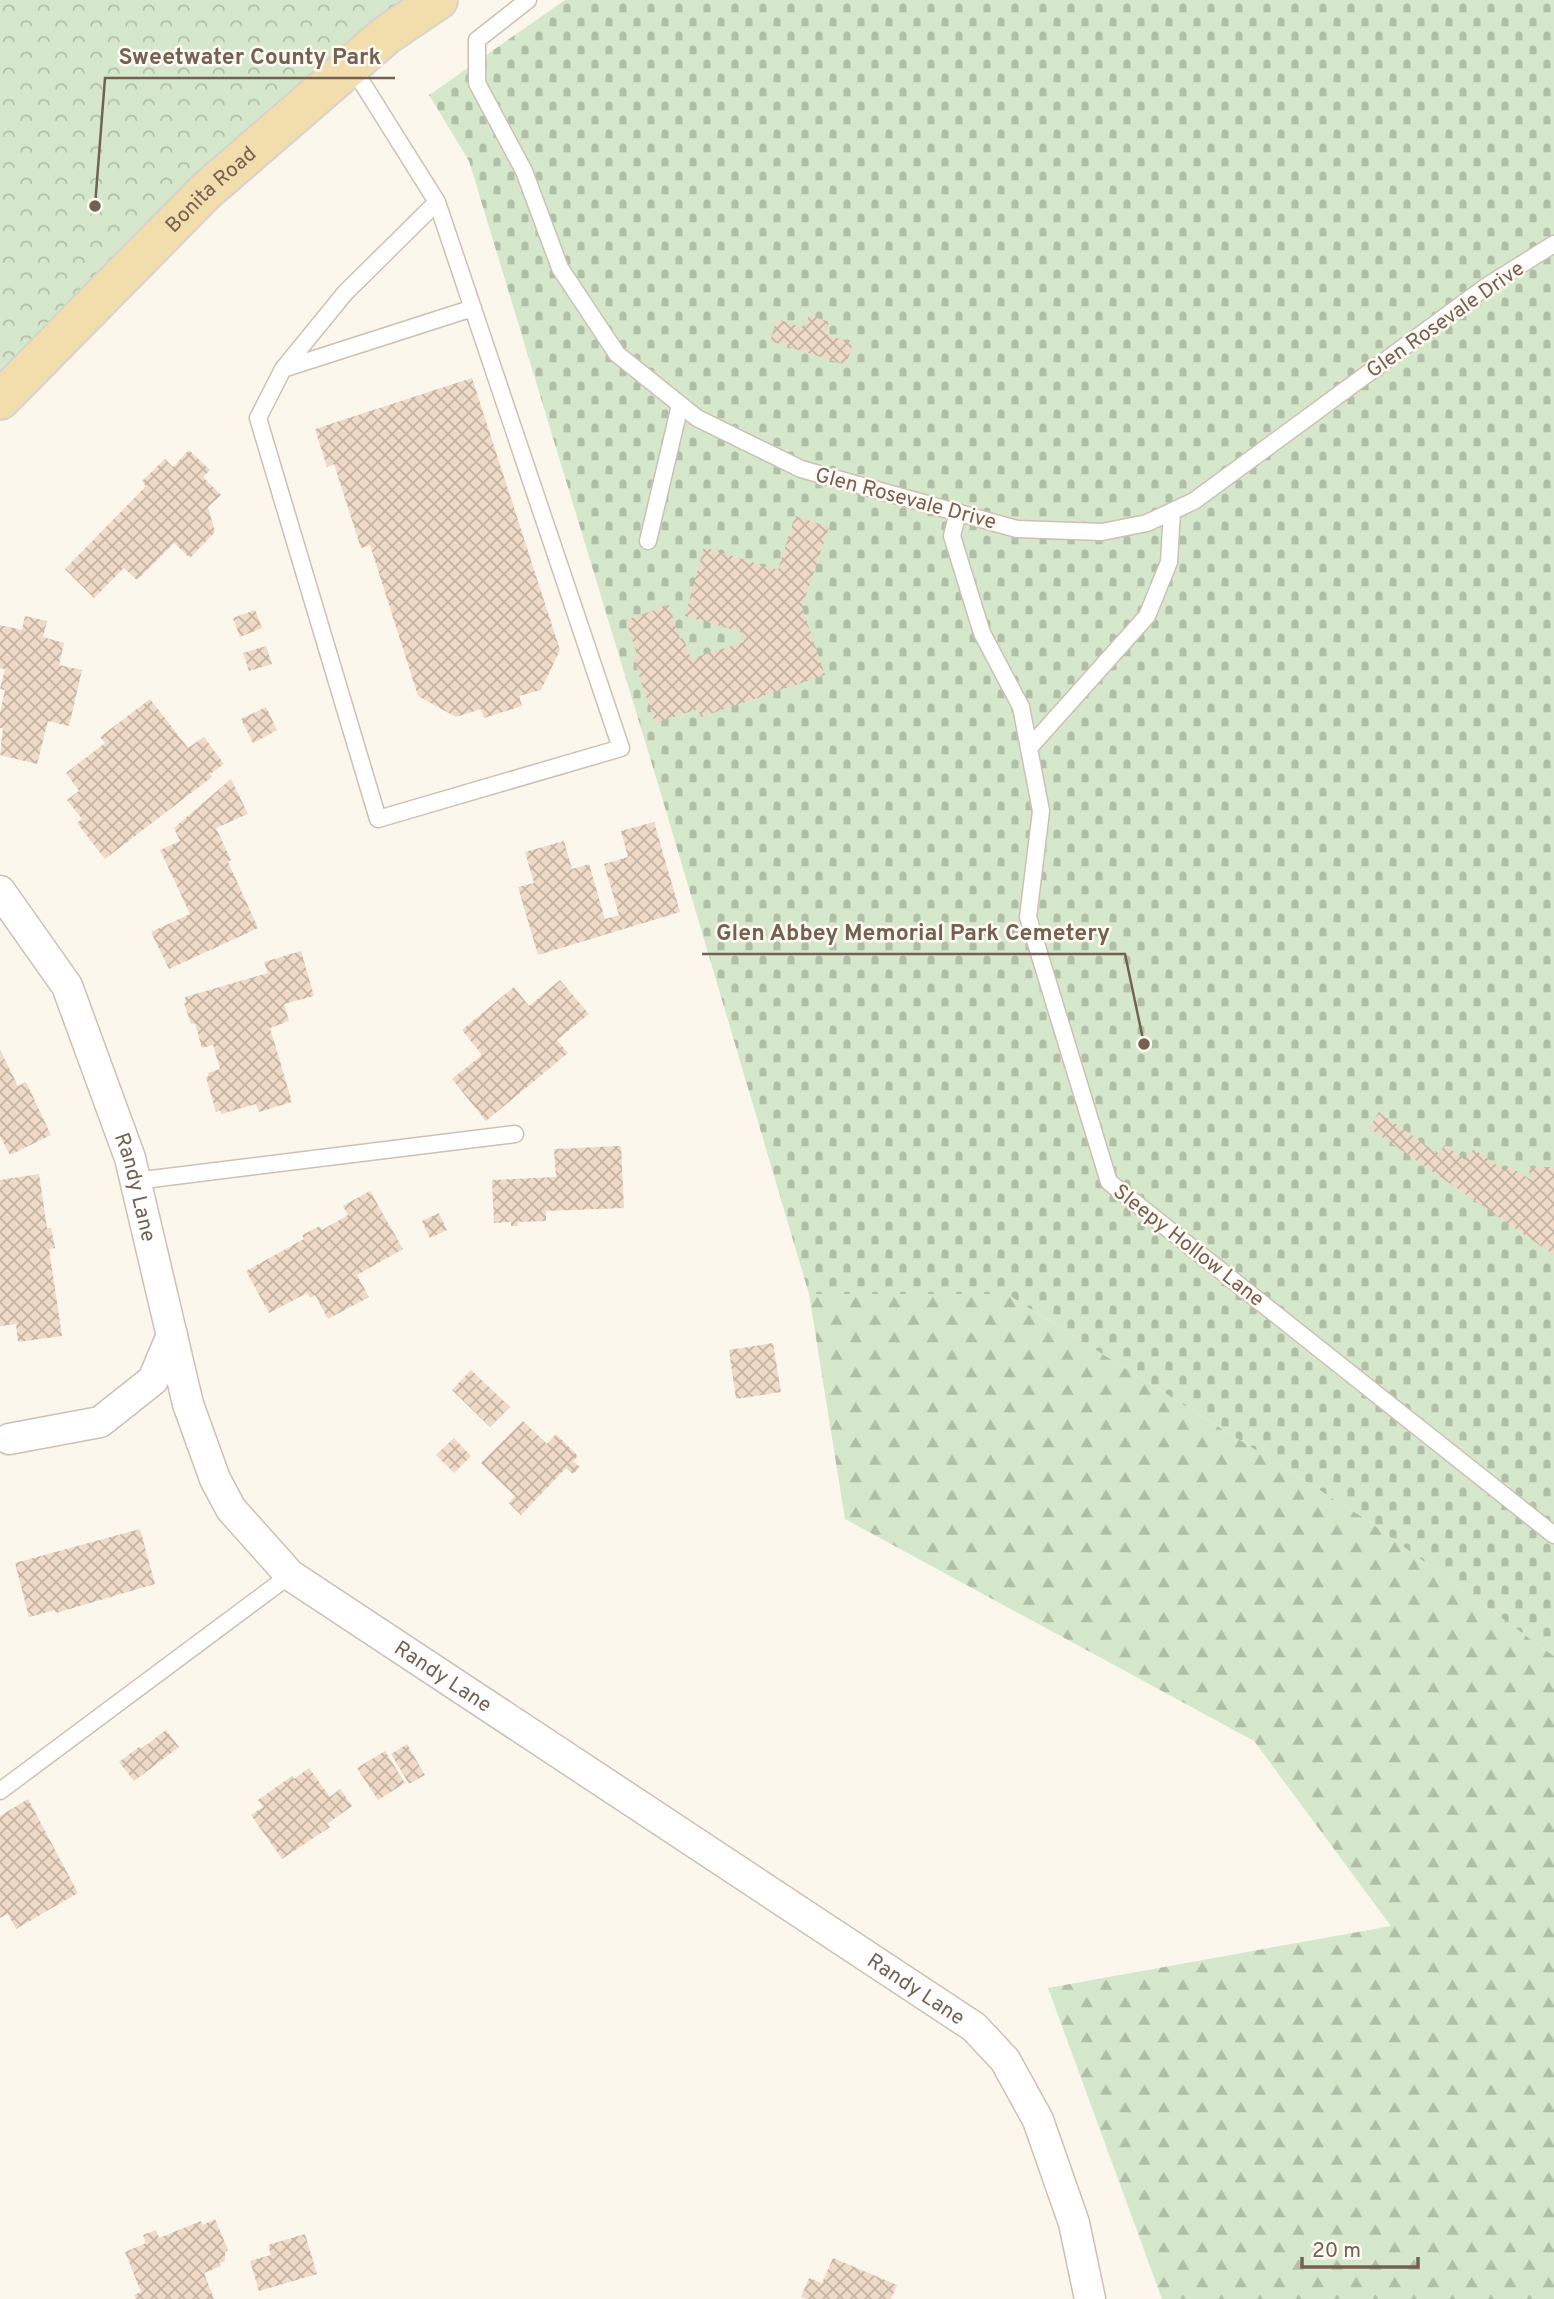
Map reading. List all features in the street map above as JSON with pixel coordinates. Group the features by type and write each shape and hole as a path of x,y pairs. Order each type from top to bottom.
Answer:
{"main road":[{"name":"Bonita Road","path":"0,400 186,209 385,36 438,0"}],"street":[{"name":"Randy Lane","path":"0,891 67,986 130,1158 188,1405 215,1479 231,1509 290,1575 974,2027 1005,2060 1038,2120 1074,2223 1090,2299"},
{"path":"9,1439 100,1422 153,1380 172,1335"}],"lane":[{"name":"Glen Rosevale Drive","path":"528,0 477,40 477,83 524,171 561,268 617,354 697,418 801,469 1017,528 1102,532 1147,523 1194,501 1488,286 1554,244"},
{"path":"351,65 437,202 621,748 378,819 258,418 283,369 345,293 437,202"},
{"path":"283,369 473,308"},
{"path":"648,541 680,405"},
{"path":"1029,748 1147,616 1169,562 1172,511"},
{"name":"Sleepy Hollow Lane","path":"958,512 952,536 982,633 1021,707 1041,811 1028,917 1108,1182 1554,1535"},
{"path":"135,1181 516,1134"},
{"path":"0,1791 290,1575"}],"green space":[{"path":"0,0 434,0 0,397"},
{"path":"565,0 1554,0 1554,1656 1367,1520 1007,1294 809,1294 469,161 429,95"},
{"path":"809,1294 1007,1294 1367,1520 1554,1656 1554,2299 1162,2299 1048,1988 1391,1926 1254,1741 845,1519"}],"building":[{"path":"809,315 829,322 825,334 853,343 846,365 770,341 777,319 804,328"},
{"path":"472,378 560,650 541,690 519,696 522,706 484,718 481,709 456,717 418,696 370,545 361,548 334,464 327,467 315,429"},
{"path":"189,450 210,470 203,477 221,495 208,507 215,532 190,558 174,543 137,580 124,568 94,598 65,569 146,486 142,481 165,459 173,467"},
{"path":"795,516 829,527 802,607 825,675 701,717 698,709 655,723 633,657 637,655 626,620 669,605 680,639 683,637 691,659 744,642 739,628 734,630 685,616 704,547 778,570"},
{"path":"255,610 262,628 240,637 233,618"},
{"path":"25,616 47,621 43,637 64,643 59,665 82,670 69,726 48,721 37,764 0,755 3,728 0,728 0,713 5,690 0,689 5,669 0,668 0,625 22,630"},
{"path":"266,646 272,664 249,671 243,653"},
{"path":"150,699 188,748 204,737 224,764 210,774 212,777 105,859 77,823 82,819 67,800 79,791 66,773 105,743 100,737"},
{"path":"266,707 277,730 253,743 241,719"},
{"path":"231,779 248,814 216,828 231,860 228,862 258,928 169,969 151,932 190,914 160,850 180,841 174,828"},
{"path":"654,822 680,912 538,955 518,887 534,883 525,852 564,841 572,869 589,864 605,919 619,915 604,864 628,857 621,831"},
{"path":"301,951 314,996 284,1004 289,1021 270,1028 292,1102 259,1112 256,1104 221,1114 220,1110 216,1112 206,1077 209,1076 208,1073 220,1069 213,1045 202,1048 195,1023 191,1024 184,1003 185,997 268,973 264,962"},
{"path":"560,980 589,1014 557,1040 568,1053 486,1121 452,1079 482,1055 462,1030 514,987 529,1006"},
{"path":"0,1050 18,1086 26,1082 51,1135 10,1155 0,1136"},
{"path":"1379,1112 1438,1154 1445,1145 1465,1160 1474,1149 1505,1171 1510,1166 1531,1180 1529,1167 1554,1167 1554,1255 1369,1128"},
{"path":"621,1146 624,1208 546,1211 546,1221 518,1222 518,1226 511,1226 511,1222 494,1223 492,1180 556,1177 554,1149"},
{"path":"39,1174 47,1228 51,1228 55,1248 49,1249 62,1336 18,1342 16,1324 0,1326 0,1180"},
{"path":"370,1191 403,1249 357,1275 369,1297 328,1319 315,1295 310,1298 307,1293 269,1313 246,1271 304,1239 302,1235 320,1226 322,1230 348,1215 343,1206"},
{"path":"439,1213 447,1230 430,1238 422,1221"},
{"path":"773,1343 781,1392 736,1399 729,1350"},
{"path":"471,1370 510,1407 490,1427 452,1390"},
{"path":"523,1421 547,1444 556,1434 578,1456 573,1461 580,1467 573,1474 566,1468 521,1515 509,1503 515,1496 481,1463"},
{"path":"454,1438 471,1456 454,1473 436,1455"},
{"path":"140,1529 155,1584 56,1613 55,1610 29,1617 15,1563"},
{"path":"166,1730 179,1747 134,1781 119,1762"},
{"path":"407,1744 425,1775 409,1784 391,1754"},
{"path":"385,1751 405,1783 378,1800 357,1768"},
{"path":"309,1768 330,1797 340,1789 352,1806 327,1824 330,1827 282,1859 251,1815 263,1807 258,1800 292,1776 294,1779"},
{"path":"28,1799 78,1893 16,1929 8,1914 0,1918 0,1816"},
{"path":"215,2219 228,2250 225,2252 225,2261 219,2263 221,2266 204,2273 214,2299 136,2299 134,2295 141,2292 125,2252 146,2243 143,2235 156,2230 159,2238 201,2221 203,2225"},
{"path":"305,2234 317,2274 259,2291 250,2261 271,2255 268,2245"},
{"path":"833,2258 897,2285 891,2299 801,2297 809,2278 822,2283"}],"place":[{"name":"Sweetwater County Park","path":"95,206"},
{"name":"Glen Abbey Memorial Park Cemetery","path":"1144,1044"}]}
